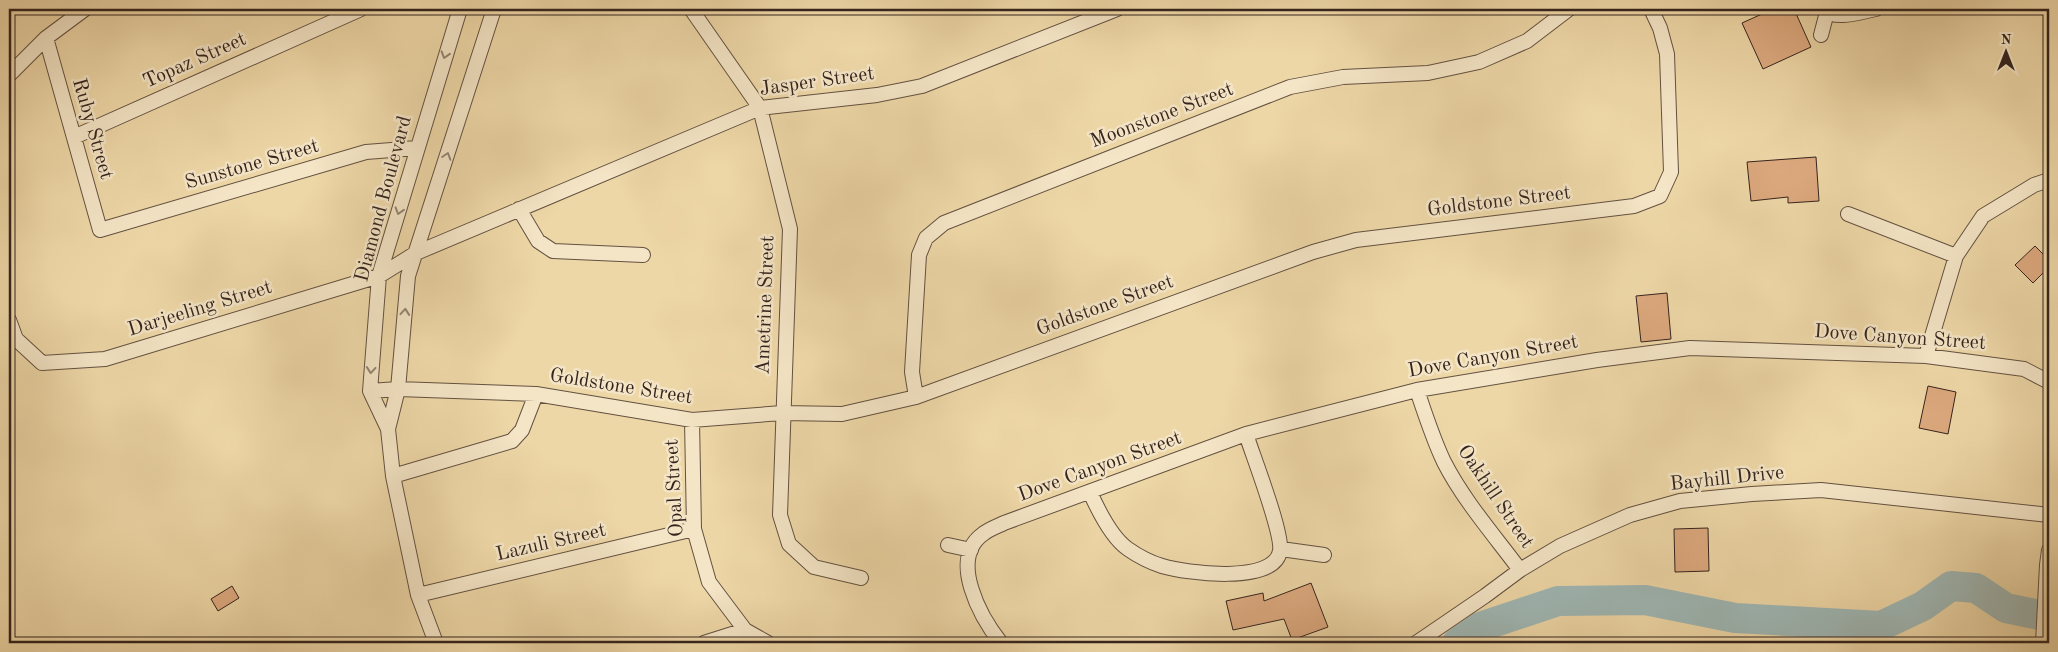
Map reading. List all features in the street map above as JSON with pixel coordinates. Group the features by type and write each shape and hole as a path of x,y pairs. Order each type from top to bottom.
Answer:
{"street":[{"path":"9,75 46,38 84,9"},
{"name":"Topaz Street","path":"74,137 361,9"},
{"name":"Diamond Boulevard","path":"370,391 380,276 460,9"},
{"path":"388,429 398,389 408,276 494,9"},
{"name":"Ametrine Street","path":"691,9 760,108 790,229 782,413 780,515 789,544 814,567 861,578"},
{"name":"Jasper Street","path":"416,253 760,108 877,95 922,86 1118,9"},
{"name":"Moonstone Street","path":"916,397 912,372 919,255 926,238 944,223 1290,87 1343,77 1428,73 1479,62 1527,41 1569,9"},
{"name":"Goldstone Street","path":"370,391 398,389 536,394 692,420 782,413 842,414 916,397 1303,256 1356,240 1634,206 1660,196 1671,172 1667,54 1660,28 1651,9"},
{"path":"1821,35 1825,10 1844,15 1876,9"},
{"name":"Ruby Street","path":"46,38 100,230"},
{"name":"Sunstone Street","path":"100,230 366,152 417,148"},
{"path":"1926,356 1956,256 1983,216 2034,185 2049,180"},
{"path":"519,209 538,241 553,251 643,254"},
{"path":"1848,214 1956,256"},
{"name":"Darjeeling Street","path":"9,320 16,339 42,363 105,358 380,276 416,253"},
{"name":"Dove Canyon Street","path":"971,550 982,534 1004,523 1246,434 1417,390 1597,360 1690,348 1926,356 2024,369 2049,382"},
{"name":"Oakhill Street","path":"1417,390 1431,431 1445,463 1474,509 1520,570"},
{"path":"370,391 388,429 393,476 418,595 436,643"},
{"path":"393,476 512,441 522,430 536,394"},
{"name":"Opal Street","path":"692,420 694,530 709,582 745,630"},
{"path":"1090,492 1100,514 1125,547 1142,558 1161,566 1211,573 1234,574 1267,568 1278,559 1281,548 1277,528 1246,434"},
{"name":"Bayhill Drive","path":"1416,643 1520,570 1560,546 1630,514 1680,501 1821,490 2049,515"},
{"name":"Lazuli Street","path":"418,595 694,530"},
{"path":"948,545 971,550 966,569 972,591 1001,643"},
{"path":"1281,548 1324,555"},
{"path":"2043,643 2046,565 2049,550"},
{"path":"704,643 745,630 768,643"}],"building":[{"path":"1773,9 1794,9 1811,47 1763,69 1742,23"},
{"path":"1816,157 1819,201 1788,203 1788,197 1751,201 1747,162"},
{"path":"2035,246 2049,260 2049,267 2033,283 2015,265"},
{"path":"1667,293 1671,339 1641,342 1636,296"},
{"path":"1928,386 1956,392 1948,434 1919,428"},
{"path":"1708,528 1709,571 1675,572 1674,529"},
{"path":"1311,583 1328,627 1292,640 1284,619 1233,630 1226,601 1263,593 1264,601"},
{"path":"232,586 239,598 218,611 211,599"}],"waterway":[{"path":"1457,643 1480,627 1558,601 1645,600 1735,618 1881,626 1923,606 1951,586 1976,588 2006,608 2049,617"}]}
